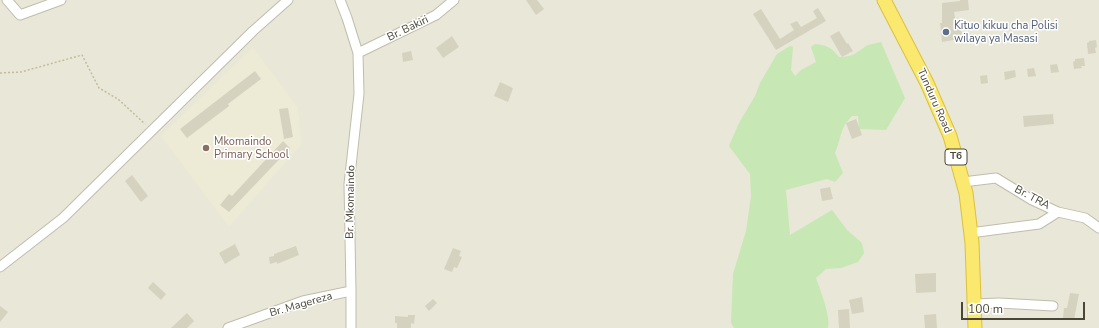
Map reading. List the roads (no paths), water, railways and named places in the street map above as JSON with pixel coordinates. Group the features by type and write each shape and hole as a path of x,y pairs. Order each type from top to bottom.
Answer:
{"highway":[{"name":"Tunduru Road","path":"884,0 927,83 950,136 963,182 966,193 970,233 976,328"}],"street":[{"path":"7,0 20,15 61,0"},
{"path":"0,266 63,218 253,31 288,0"},
{"path":"340,0 358,53"},
{"name":"Br. Bakiri","path":"358,53 436,15 454,0"},
{"name":"Br. Mkomaindo","path":"351,328 352,291 349,184 358,94 358,53"},
{"name":"Br. TRA","path":"963,182 996,178 1032,200 1058,212 1085,218 1099,228"},
{"path":"970,233 1039,224 1058,212"},
{"name":"Br. Magereza","path":"228,328 303,301 352,291"},
{"path":"975,304 999,303 1053,306"}],"place":[{"name":"Kituo kikuu cha Polisi wilaya ya Masasi","path":"946,32"},
{"name":"Mkomaindo Primary School","path":"206,148"}]}
